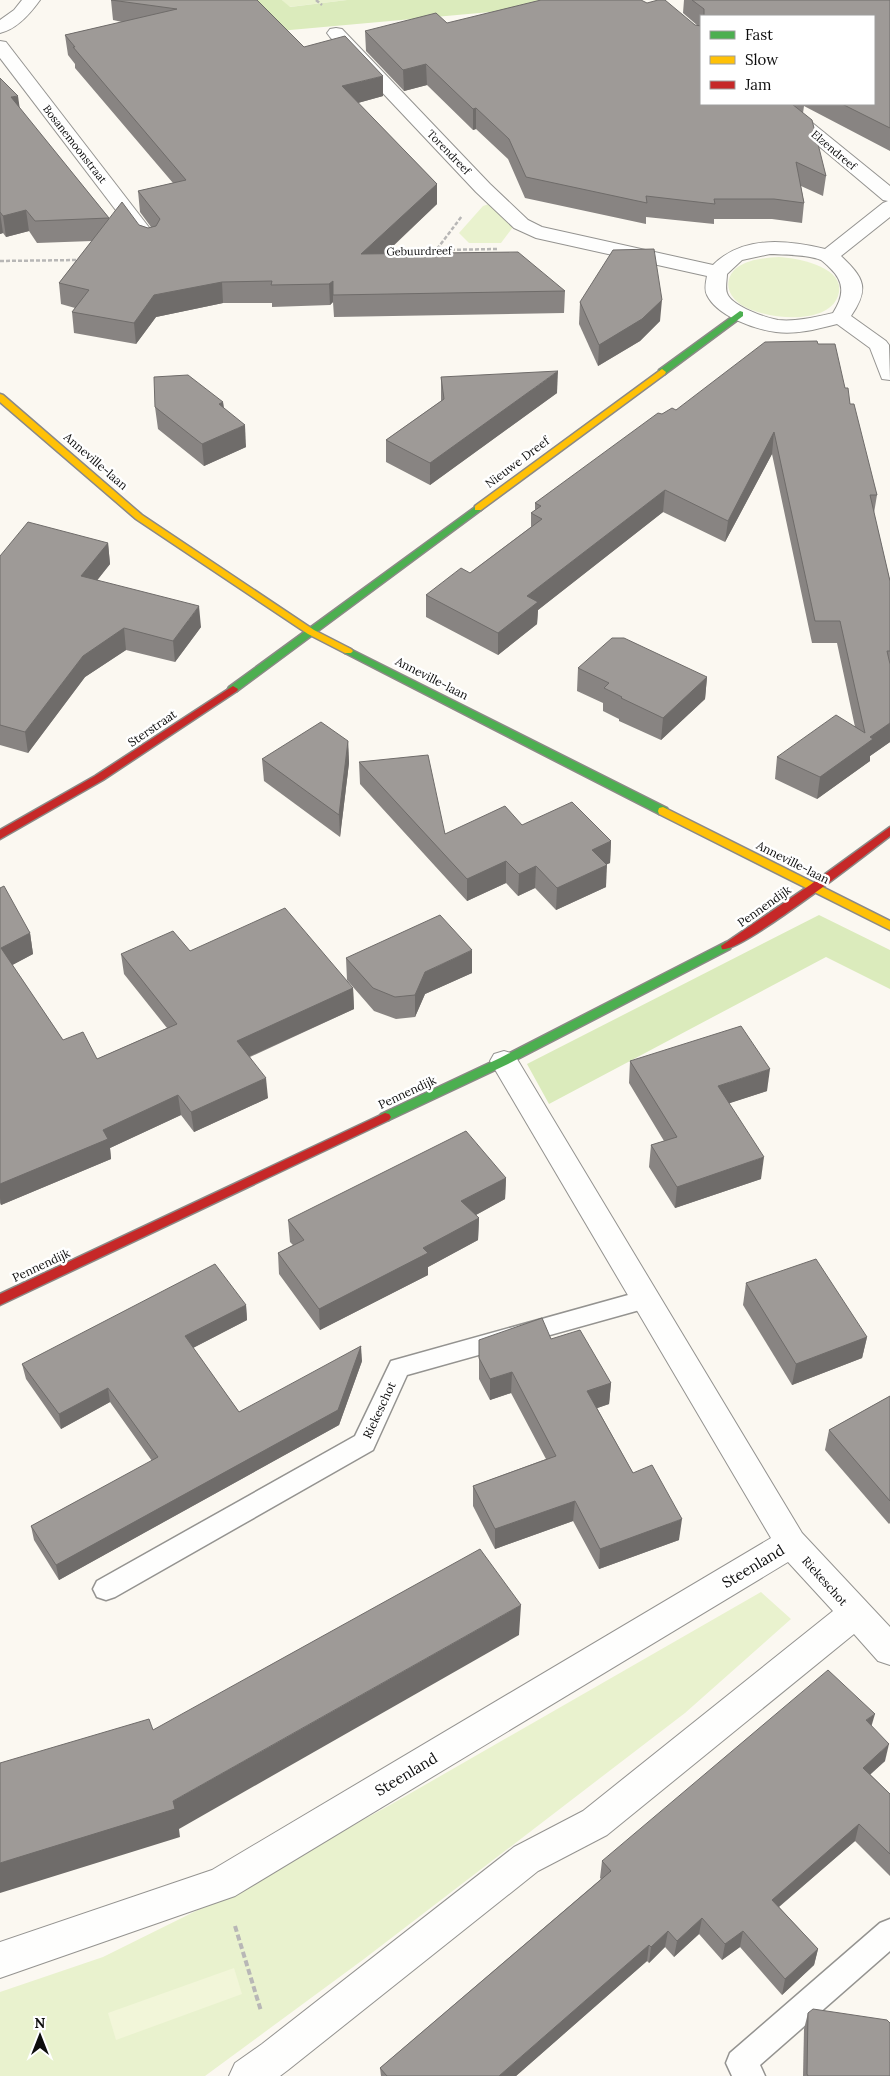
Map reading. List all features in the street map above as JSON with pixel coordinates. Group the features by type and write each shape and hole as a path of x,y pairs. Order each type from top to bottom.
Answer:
{"street":[{"path":"0,28 20,14 31,0"},
{"name":"Torendreef","path":"336,33 483,188 521,224 536,232 717,272"},
{"name":"Bosanemoonstraat","path":"0,46 150,241"},
{"name":"Elzendreef","path":"779,105 890,196"},
{"path":"829,256 890,207"},
{"path":"765,249 805,250 829,256 847,272 853,289 851,301 840,317 817,323 777,326 740,314 724,305 716,293 717,272 734,257 765,249"},
{"name":"Nieuwe Dreef","path":"311,632 740,314"},
{"path":"840,317 879,345 890,374"},
{"name":"Anneville-laan","path":"0,396 139,517 311,632 890,926"},
{"name":"Sterstraat","path":"0,835 52,807 152,746 311,632"},
{"name":"Pennendijk","path":"0,1300 504,1061 740,939 814,888 890,831"},
{"name":"Riekeschot","path":"504,1061 791,1543 890,1650"},
{"name":"Steenland","path":"0,1960 222,1884 791,1543"},
{"path":"270,2070 526,1859 595,1823 855,1613"}],"lane":[{"name":"Riekeschot","path":"106,1589 364,1443 399,1368 646,1299"},
{"path":"751,2076 740,2063 890,1933"}],"path":[{"path":"437,250 483,188"},
{"name":"Gebuurdreef","path":"379,251 504,249"},
{"path":"0,261 88,259"},
{"path":"222,1884 270,2070"}],"green space":[{"path":"242,0 282,0 290,7 347,0 624,0 279,31"},
{"path":"282,0 347,0 289,7"},
{"path":"489,204 513,227 501,243 469,243 459,233 483,206"},
{"path":"779,257 797,259 819,266 836,278 839,286 838,296 832,306 808,316 793,317 763,313 737,302 730,293 728,286 732,273 750,261"},
{"path":"819,915 890,950 890,989 826,957 549,1104 527,1064"},
{"path":"761,1592 791,1619 685,1713 364,1959 205,2076 0,2076 0,1992 103,1957 216,1901 390,1805"},
{"path":"234,1968 242,1994 116,2040 108,2013"}],"building":[{"path":"111,0 257,0 304,47 345,36 383,76 342,86 437,184 361,254 518,252 565,291 333,295 333,281 329,284 271,285 272,281 222,282 154,295 134,323 72,312 89,290 59,283 122,202 139,225 148,228 156,226 160,219 138,191 186,180 73,47 75,47 65,35 177,9"},
{"path":"541,0 641,0 647,3 665,0 695,25 700,26 700,105 793,105 812,120 826,176 796,162 804,203 774,199 714,199 715,204 646,196 647,203 526,177 509,139 476,108 473,109 426,64 403,70 365,31 436,13 447,23"},
{"path":"692,0 890,0 890,128 844,105 875,105 875,15 704,15 704,9"},
{"path":"0,78 18,96 11,97 109,218 35,221 26,210 3,216 0,212"},
{"path":"654,249 662,300 642,319 599,345 580,302 613,250"},
{"path":"817,341 818,344 835,344 845,388 848,388 850,404 854,404 877,495 870,495 890,581 890,651 887,651 890,664 890,723 870,737 873,739 820,777 777,757 836,715 865,733 840,621 815,621 774,432 728,521 665,490 527,596 538,602 498,633 426,595 461,568 470,573 542,519 531,513 541,506 535,503 658,413 662,414 672,408 676,410 765,342"},
{"path":"558,371 430,463 386,440 444,399 441,377"},
{"path":"188,375 223,402 219,404 245,425 202,444 155,407 154,377"},
{"path":"28,522 108,543 81,576 199,606 173,641 124,628 83,656 25,732 0,725 0,556"},
{"path":"612,638 624,638 707,677 663,718 604,688 609,683 578,668"},
{"path":"321,722 348,741 339,815 262,759"},
{"path":"428,755 445,834 505,806 522,825 572,802 611,841 592,850 607,865 557,888 536,866 519,874 506,861 467,879 359,762"},
{"path":"4,886 30,933 1,948 63,1040 83,1032 97,1059 177,1024 121,954 173,931 190,951 285,908 353,988 237,1041 266,1078 191,1112 178,1095 103,1130 108,1139 0,1184 0,888"},
{"path":"440,915 472,950 425,972 415,995 395,997 373,988 346,958"},
{"path":"741,1026 770,1069 718,1086 764,1157 677,1187 651,1145 677,1137 630,1061"},
{"path":"466,1131 506,1178 461,1201 479,1218 423,1248 428,1253 319,1309 278,1253 304,1240 288,1220"},
{"path":"816,1259 867,1337 796,1364 746,1283"},
{"path":"215,1264 246,1305 185,1336 239,1412 361,1346 338,1410 56,1565 31,1526 158,1457 108,1388 59,1414 22,1364"},
{"path":"542,1318 551,1339 580,1330 611,1383 587,1391 633,1473 652,1465 682,1519 600,1549 575,1501 495,1529 473,1486 556,1456 512,1372 490,1379 479,1358 479,1340"},
{"path":"890,1396 890,1501 829,1430"},
{"path":"480,1549 521,1605 173,1801 175,1809 0,1863 0,1763 149,1719 153,1730"},
{"path":"828,1670 875,1714 866,1720 889,1744 863,1768 890,1794 890,1854 859,1824 772,1900 818,1949 785,1979 743,1931 725,1944 702,1918 677,1941 668,1931 651,1947 649,1945 499,2076 387,2076 380,2068 611,1871 602,1861"},
{"path":"813,2009 887,2020 890,2023 890,2076 808,2076 808,2013"}],"traffic: fast":[{"path":"662,372 740,314"},
{"path":"233,689 478,508"},
{"path":"348,651 663,811"},
{"path":"385,1117 504,1061 726,946"}],"traffic: slow":[{"path":"478,508 662,372"},
{"path":"0,397 139,517 311,632 348,651"},
{"path":"663,811 890,926"}],"traffic: jam":[{"path":"0,835 99,778 233,689"},
{"path":"726,946 740,939 814,888 890,831"},
{"path":"0,1300 385,1117"}]}
